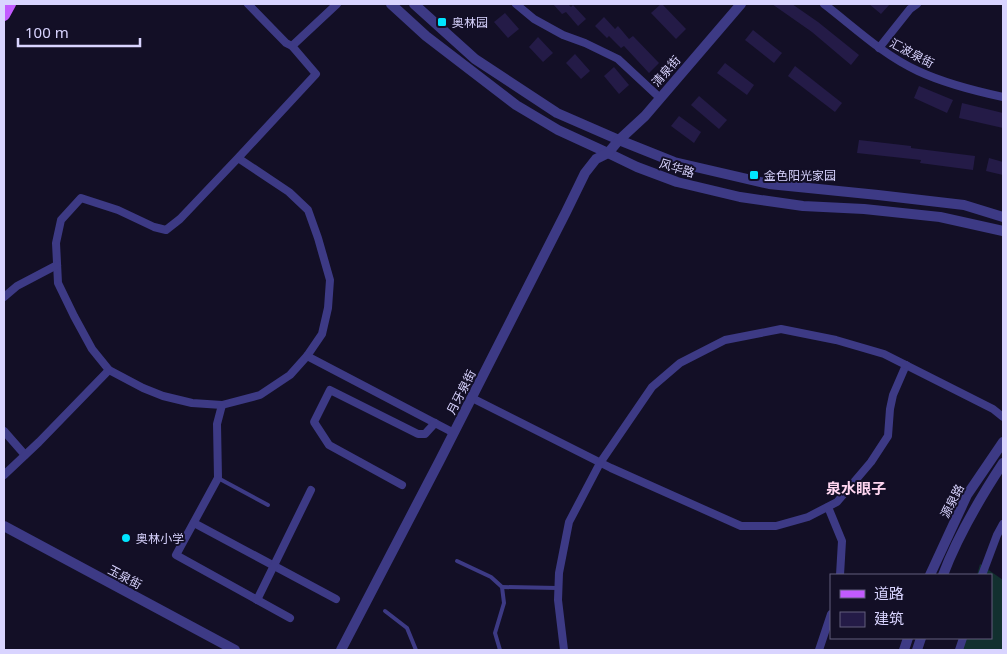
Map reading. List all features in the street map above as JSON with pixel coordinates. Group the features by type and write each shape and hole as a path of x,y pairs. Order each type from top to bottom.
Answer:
{"main road":[{"path":"4,15 10,4"}],"street":[{"path":"238,158 289,192 308,210 330,280 328,308 322,334 307,356 290,375 260,395 222,405 192,403 163,396 143,388 110,370 92,349 58,283 56,243 61,220 81,198 118,210 154,227 166,230 180,219 316,74 292,46 286,43 248,4"},
{"path":"292,46 337,4"},
{"name":"风华路","path":"391,4 426,36 516,105 558,130 637,167 677,182 740,197 803,206 864,209 940,217 1003,231"},
{"path":"414,4 475,59 557,113 674,162 769,184 964,206 1003,217"},
{"path":"516,4 534,19 563,35 585,43 618,60 660,98"},
{"name":"清泉街","path":"608,153 644,116 741,4"},
{"name":"汇波泉街","path":"824,4 879,48 919,71 973,90 1003,97"},
{"path":"879,48 910,9 917,4"},
{"path":"516,105 524,101 524,91"},
{"name":"月牙泉街","path":"341,650 472,398 585,174 596,159 608,153"},
{"path":"4,297 17,286 57,265"},
{"path":"564,650 558,588 569,522 600,463 652,387 680,363 725,340 781,329 836,340 884,354 993,409 1003,417"},
{"path":"307,356 454,433"},
{"path":"472,398 600,463 741,526 776,526 808,518 836,502 871,462 888,436 893,395 906,365"},
{"path":"4,475 110,370"},
{"path":"402,485 329,445 314,422 330,390 418,434 425,434 435,423"},
{"path":"222,405 217,424 218,478 176,556 290,618"},
{"path":"4,431 25,455"},
{"name":"源泉路","path":"930,574 967,495 1003,442"},
{"name":"源泉路","path":"943,574 950,556 978,502 1003,463"},
{"path":"257,600 311,490"},
{"path":"828,507 842,541 840,574"},
{"path":"194,523 336,599"},
{"path":"982,574 1003,524"},
{"name":"玉泉街","path":"4,526 235,650"},
{"path":"819,650 830,617"}],"lane":[{"path":"218,478 268,504"},
{"path":"457,561 491,577 502,587 504,602 496,633 500,650"},
{"path":"502,587 558,588"},
{"path":"385,612 407,628 416,650"}],"green space":[{"path":"980,564 1003,580 1003,650 958,650 961,639 992,639 992,574 977,574"}],"building":[{"path":"553,4 568,4 571,7 573,5 586,19 578,26 566,12 562,14"},
{"path":"661,4 686,29 676,39 651,13"},
{"path":"772,4 792,4 859,55 851,65 812,32"},
{"path":"869,4 890,4 881,14"},
{"path":"505,13 519,29 508,38 494,22"},
{"path":"604,17 615,29 618,26 629,39 633,36 659,63 649,73 624,46 621,48 595,26"},
{"path":"753,30 782,53 774,63 745,40"},
{"path":"538,37 553,53 543,62 529,47"},
{"path":"575,54 590,71 581,79 566,63"},
{"path":"725,63 754,85 747,95 717,73"},
{"path":"795,66 842,103 835,112 788,76"},
{"path":"614,67 629,85 619,94 604,76"},
{"path":"919,86 953,100 947,113 914,98"},
{"path":"699,96 727,120 719,129 691,105"},
{"path":"962,103 1003,113 1003,128 959,118"},
{"path":"679,116 701,132 694,143 671,126"},
{"path":"859,140 975,156 973,170 920,163 921,160 857,153"},
{"path":"989,158 1003,162 1003,175 986,171"}],"place":[{"name":"奥林园","path":"442,22"},
{"name":"金色阳光家园","path":"754,175"},
{"name":"奥林小学","path":"126,538"}],"district":[{"name":"泉水眼子","path":"856,488"}]}
